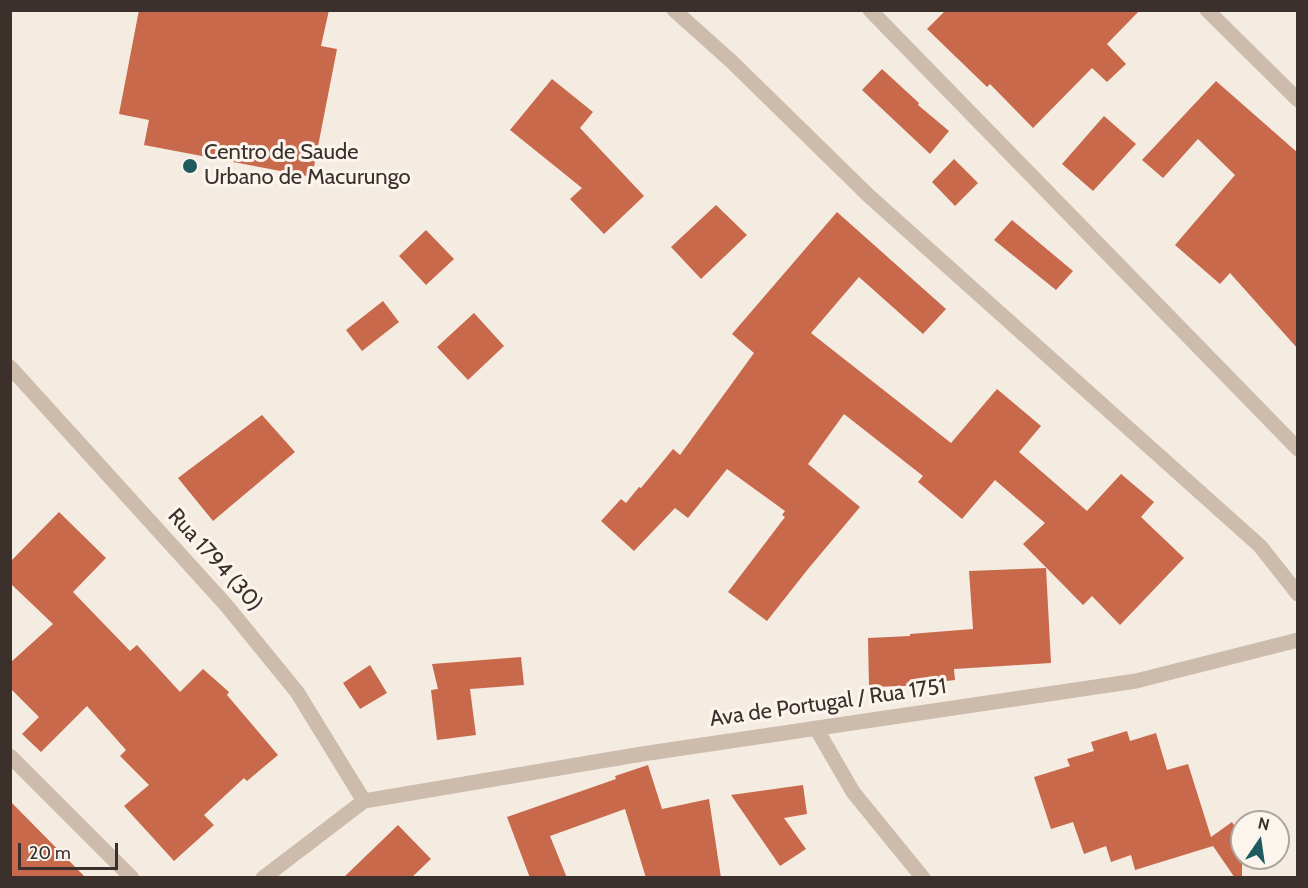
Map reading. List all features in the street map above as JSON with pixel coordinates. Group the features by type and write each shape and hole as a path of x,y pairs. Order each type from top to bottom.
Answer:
{"street":[{"path":"674,10 731,61 878,204 1260,546 1298,594"},
{"path":"870,10 1298,449"},
{"path":"1208,10 1298,100"},
{"name":"Rua 1794 (30)","path":"10,367 226,605 283,674 297,692 364,801"},
{"name":"Ava de Portugal / Rua 1751","path":"364,801 642,754 1136,681 1298,640"},
{"path":"816,728 853,792 923,878"},
{"path":"10,756 132,878"},
{"path":"263,878 364,801"}],"building":[{"path":"139,10 329,10 321,46 337,49 312,177 144,145 149,120 119,114"},
{"path":"946,10 1140,10 1107,44 1126,64 1107,82 1092,68 1033,128 990,84 987,87 927,29"},
{"path":"882,69 919,103 918,105 949,131 930,154 862,90"},
{"path":"552,79 593,112 580,128 644,196 604,234 570,199 582,188 510,130"},
{"path":"1216,81 1298,153 1298,349 1230,273 1220,284 1175,245 1235,175 1198,139 1163,178 1142,160"},
{"path":"1104,116 1136,144 1093,191 1062,164"},
{"path":"954,159 978,183 955,206 932,182"},
{"path":"716,205 747,235 701,279 671,247"},
{"path":"837,212 946,309 923,334 859,277 811,333 951,443 997,389 1041,426 1019,452 1087,511 1121,474 1154,502 1141,517 1184,558 1120,625 1092,596 1083,605 1023,544 1045,523 995,480 962,519 918,482 923,476 844,414 808,464 860,507 767,621 728,592 785,517 782,515 785,511 727,469 688,518 675,508 634,551 601,521 621,499 626,503 639,487 641,488 673,449 680,455 754,353 732,334"},
{"path":"1012,220 1073,271 1056,290 994,240"},
{"path":"426,230 454,259 426,285 399,256"},
{"path":"383,301 399,322 362,351 346,330"},
{"path":"474,313 504,346 468,380 437,347"},
{"path":"262,415 295,452 213,521 178,478"},
{"path":"59,512 106,558 73,592 130,651 137,645 180,692 203,669 229,692 227,695 278,755 247,781 244,778 204,815 214,825 174,861 124,806 149,785 120,756 126,750 87,706 41,752 22,734 39,717 10,688 10,663 53,624 10,583 10,562"},
{"path":"1046,568 1051,663 954,669 955,680 904,686 869,687 868,638 973,629 969,571"},
{"path":"521,657 524,685 470,689 476,735 437,740 431,690 438,689 432,664"},
{"path":"370,665 387,693 360,709 343,683"},
{"path":"1127,731 1130,741 1156,733 1167,770 1188,764 1211,837 1230,823 1230,870 1242,870 1242,878 1235,878 1213,846 1135,870 1131,855 1111,862 1106,846 1084,854 1073,822 1051,829 1034,777 1070,766 1067,759 1094,751 1091,742"},
{"path":"648,765 662,809 709,799 721,878 646,878 625,809 550,836 567,878 530,878 507,817 616,779 615,776"},
{"path":"803,785 807,814 784,818 806,849 780,866 731,795"},
{"path":"10,801 86,878 10,878"},
{"path":"398,825 431,859 411,878 343,878"}],"place":[{"name":"Centro de Saude Urbano de Macurungo","path":"190,166"}]}
